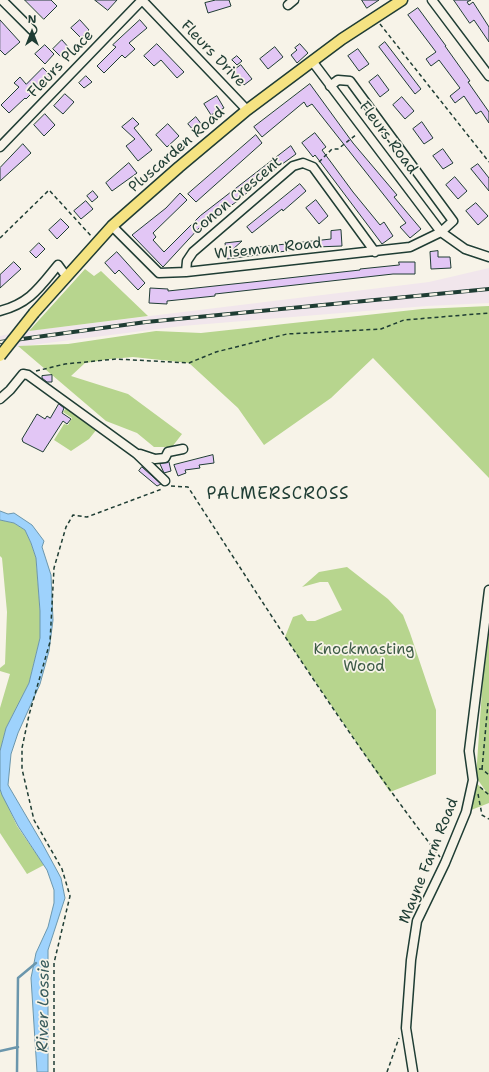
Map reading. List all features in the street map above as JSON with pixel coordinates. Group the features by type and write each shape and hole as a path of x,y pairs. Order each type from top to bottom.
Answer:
{"main road":[{"name":"Pluscarden Road","path":"0,356 34,313 112,226 247,110 312,61 402,0"}],"street":[{"path":"2,0 32,30"},
{"name":"Fleurs Drive","path":"142,0 247,110"},
{"name":"Fleurs Place","path":"0,147 142,0"},
{"path":"432,0 489,76"},
{"name":"Fleurs Road","path":"312,61 441,232 465,249 489,257"},
{"path":"330,86 338,80 350,81 358,90 453,221 441,232"},
{"name":"Conon Crescent","path":"186,272 187,261 193,252 293,166 303,163 313,167"},
{"path":"313,167 375,252"},
{"name":"Wiseman Road","path":"112,226 159,273 186,272 410,247 441,232"},
{"path":"0,311 11,308 30,298 58,265 66,276"},
{"path":"0,399 10,390 23,374 28,375 137,454 165,481"},
{"path":"137,454 154,459 165,458 168,452 183,449"},
{"name":"Mayne Farm Road","path":"413,1072 406,1028 411,960 417,921 445,863 466,812 473,780 469,751 489,590"}],"path":[{"path":"375,17 489,162"},
{"path":"313,167 332,149 338,149 363,129"},
{"path":"0,238 50,190 97,243"},
{"path":"23,374 65,364 116,358 189,363 216,352 287,334 381,330 404,320 489,313"},
{"path":"54,1072 54,963 70,896 62,870 34,820 22,769 22,748 29,715 50,642 54,568 66,527 73,515 87,517 174,485 188,487 285,637 386,785 445,863"},
{"path":"482,769 488,704"},
{"path":"472,769 482,769 489,775"},
{"path":"489,795 477,784 482,815 489,820"},
{"path":"387,1072 399,1038"}],"shaded area":[{"path":"489,268 489,303 427,306 182,326 0,349 0,336 19,332 429,282"}],"green space":[{"path":"85,269 94,276 101,271 148,316 29,331"},
{"path":"489,306 489,478 373,358 331,398 264,445 238,408 189,363 133,357 111,359 85,363 71,376 128,394 182,434 172,447 154,447 137,433 106,421 18,346 68,344 156,331 201,333 422,309"},
{"path":"67,407 97,429 89,439 71,451 54,440 64,424 68,425 72,418 63,412"},
{"path":"0,520 14,523 25,530 31,543 36,558 40,611 40,638 29,683 6,728 0,751 0,708 10,674 0,671 0,668 5,664 7,612 2,558 0,556"},
{"name":"Knockmasting Wood","path":"347,567 388,599 403,615 436,710 436,774 390,792 285,637 293,617 302,614 307,621 315,621 342,610 328,582 320,582 302,587 319,572"},
{"path":"489,590 489,803 466,812 473,780 487,793 476,777"},
{"path":"0,789 17,826 44,865 27,874 0,833"}],"water":[{"name":"River Lossie","path":"0,511 8,514 14,513 32,525 44,541 42,547 51,575 53,620 49,651 40,684 18,733 11,754 8,785 61,878 65,898 48,950 48,1072 37,1072 31,978 36,953 48,927 54,903 54,890 47,870 18,826 0,789 0,751 6,728 29,683 40,638 40,611 36,558 25,530 14,523 0,520"}],"building":[{"path":"25,0 51,0 57,6 44,19"},
{"path":"95,0 117,0 108,10"},
{"path":"216,0 229,0 231,6 208,13 205,3"},
{"path":"362,0 379,0 367,8"},
{"path":"454,0 471,0 467,2 469,5 473,2 489,27 489,42 474,20 470,23"},
{"path":"418,8 470,81 468,82 489,112 489,123 481,111 476,114 464,96 455,103 450,96 460,88 439,60 431,66 426,59 436,52 408,15"},
{"path":"0,20 20,42 5,55 0,50"},
{"path":"80,20 89,30 81,38 71,28"},
{"path":"140,20 147,28 129,43 135,49 125,58 122,55 104,73 97,66 116,47 113,45"},
{"path":"62,40 70,49 61,57 53,49"},
{"path":"385,42 421,89 415,94 379,47"},
{"path":"157,44 184,72 177,78 161,60 154,66 144,56"},
{"path":"300,44 308,53 297,63 291,55 297,50 295,48"},
{"path":"45,45 54,54 45,64 35,54"},
{"path":"275,47 283,57 268,69 260,59"},
{"path":"358,49 369,64 359,71 348,56"},
{"path":"237,56 242,61 237,65 232,60"},
{"path":"241,65 252,79 244,85 233,71"},
{"path":"43,68 50,75 26,99 25,98 9,113 1,105 19,87 14,83 20,77 26,84"},
{"path":"378,75 389,90 380,97 369,82"},
{"path":"86,76 92,82 84,88 79,83"},
{"path":"310,84 353,143 397,195 394,197 421,229 410,238 400,227 406,223 312,104 307,107 304,102 262,137 254,127"},
{"path":"65,94 74,102 63,114 54,106"},
{"path":"217,96 224,108 211,115 204,104"},
{"path":"402,97 414,111 405,119 393,105"},
{"path":"45,114 55,125 44,136 34,125"},
{"path":"196,117 202,125 194,131 188,124"},
{"path":"133,118 139,124 134,128 152,150 138,161 126,146 135,139 122,127"},
{"path":"422,122 433,138 424,144 413,129"},
{"path":"168,124 179,136 167,147 156,135"},
{"path":"315,133 326,147 322,150 353,192 380,225 384,222 393,236 382,244 315,155 313,157 302,143"},
{"path":"256,135 262,143 196,202 188,194"},
{"path":"23,144 31,153 0,181 0,168"},
{"path":"291,146 296,154 263,178 239,200 200,227 163,267 132,235 166,208 180,193 187,200 153,233 156,237 153,240 164,252 200,216"},
{"path":"443,149 453,163 443,169 433,156"},
{"path":"129,163 137,173 112,191 106,183"},
{"path":"478,164 489,178 489,191 471,169"},
{"path":"455,177 467,191 458,199 446,185"},
{"path":"300,184 306,191 283,211 282,209 252,233 247,227"},
{"path":"93,191 98,197 92,202 87,196"},
{"path":"316,200 328,216 319,224 306,208"},
{"path":"86,201 93,209 81,219 74,211"},
{"path":"476,203 488,216 478,225 466,211"},
{"path":"61,219 69,227 57,239 49,230"},
{"path":"341,230 342,246 316,247 227,259 225,243 242,241 232,250 331,239 331,231"},
{"path":"39,243 45,249 36,258 30,252"},
{"path":"438,251 438,257 450,257 451,268 431,269 430,252"},
{"path":"117,252 145,283 138,290 119,270 115,274 105,263"},
{"path":"14,262 21,269 0,288 0,275"},
{"path":"399,262 415,262 415,274 393,274 215,294 215,296 167,301 167,304 149,303 150,288 168,289 168,291 360,270 399,265"},
{"path":"52,375 52,382 47,382 42,378 42,376"},
{"path":"59,404 64,408 62,413 71,419 67,424 63,421 43,452 23,442 22,439 37,414 45,419 47,416 50,418"},
{"path":"213,455 214,463 199,465 200,468 185,470 186,473 178,476 174,465"},
{"path":"169,462 171,471 164,473 160,464"},
{"path":"142,467 161,484 157,486 139,471"}],"waterway":[{"name":"River Lossie","path":"17,1072 18,978 36,963"},
{"path":"0,1051 18,1047"}],"railway":[{"path":"0,342 146,322 489,289"}],"district":[{"name":"PALMERSCROSS","path":"278,495"}]}
